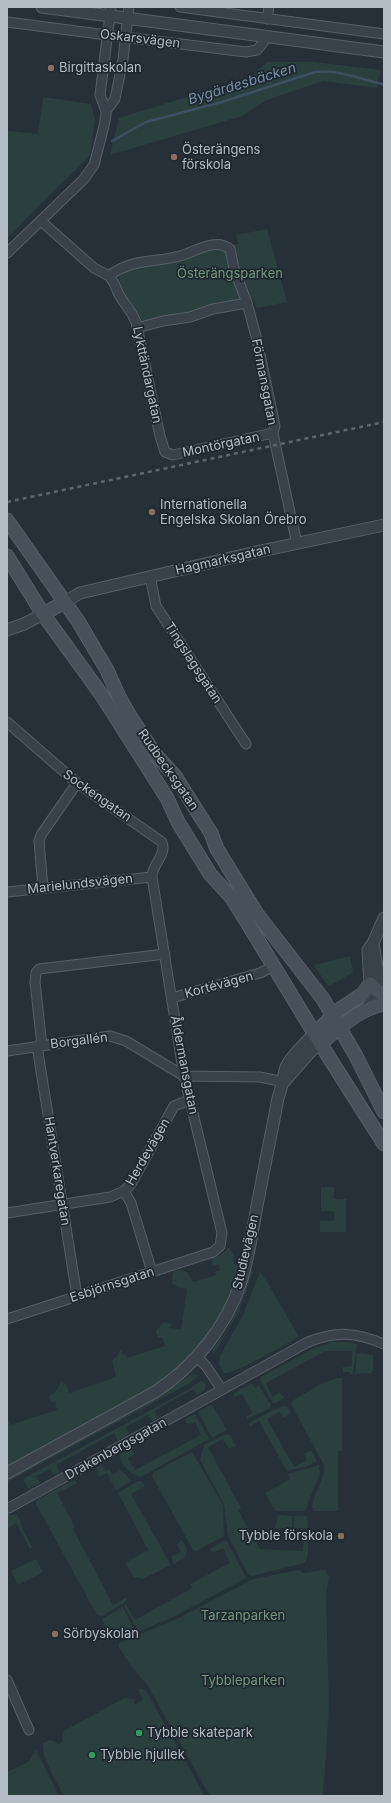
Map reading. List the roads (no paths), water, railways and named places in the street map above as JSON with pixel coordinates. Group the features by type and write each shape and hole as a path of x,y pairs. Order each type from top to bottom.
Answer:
{"main road":[{"name":"Rudbecksgatan","path":"7,520 65,602 107,670 119,697 131,718 155,754 174,776 202,819 211,833 217,849 257,914 316,989 356,1056 384,1112"},
{"name":"Rudbecksgatan","path":"7,556 43,614 105,701 167,798 186,837 210,874 232,898 384,1144"},
{"path":"43,614 65,602"},
{"path":"318,1038 339,1028 366,1009 380,990"},
{"name":"Studievägen","path":"318,1038 332,1016 340,1009 363,994 380,990"}],"street":[{"name":"Oskarsvägen","path":"42,7 110,12 128,19 384,52"},
{"path":"106,111 115,99 126,37 129,7"},
{"path":"180,7 384,34"},
{"path":"267,19 269,7"},
{"path":"7,253 83,180 94,165 104,126 106,111 100,95 110,12"},
{"name":"Oskarsvägen","path":"7,22 107,36 246,52 257,50 263,43 264,37"},
{"path":"40,221 94,268 109,276"},
{"name":"Förmansgatan","path":"109,276 122,268 135,263 180,256 206,246 216,244 229,247 234,269 247,303 270,402 275,426 273,433 297,544"},
{"name":"Lykttändargatan","path":"109,276 132,314 137,328 163,449 169,454"},
{"path":"137,328 163,321 190,317 213,309 247,303"},
{"name":"Montörgatan","path":"169,454 173,455 273,433"},
{"name":"Hagmarksgatan","path":"65,602 77,594 150,576 384,525"},
{"name":"Tingslagsgatan","path":"150,576 156,606 246,744"},
{"path":"7,630 24,624 43,614"},
{"name":"Sockengatan","path":"9,727 77,783 162,842 164,847 163,853 152,869 152,877"},
{"path":"44,888 39,841 41,835 77,783"},
{"name":"Marielundsvägen","path":"7,892 152,877"},
{"name":"Åldermansgatan","path":"152,877 184,1076 222,1233 220,1246 217,1249"},
{"path":"380,990 373,943 384,918"},
{"name":"Hantverkaregatan","path":"77,1296 62,1204 40,1046 35,982 36,973 39,970 165,954"},
{"name":"Kortévägen","path":"172,998 266,970"},
{"name":"Borgallén","path":"7,1051 101,1037 117,1038 126,1041 184,1076"},
{"name":"Studievägen","path":"7,1473 155,1392 173,1380 197,1357 225,1316 241,1282 278,1098 284,1082 287,1066 318,1038"},
{"path":"184,1076 260,1077 284,1082"},
{"name":"Herdevägen","path":"7,1213 110,1197 124,1191 131,1184 174,1106 190,1100"},
{"path":"124,1191 131,1203 152,1272"},
{"name":"Esbjörnsgatan","path":"7,1319 152,1272 217,1249"},
{"name":"Drakenbergsgatan","path":"9,1508 308,1342 325,1336 341,1334 360,1336 384,1344"},
{"path":"197,1357 207,1367 222,1390"},
{"path":"7,1680 29,1730"}],"waterway":[{"name":"Bygärdesbäcken","path":"112,141 146,122 222,102 315,72 324,71 341,73 382,84"}],"railway":[{"path":"7,502 384,422"}],"place":[{"name":"Birgittaskolan","path":"51,68"},
{"name":"Österängens förskola","path":"174,157"},
{"name":"Internationella Engelska Skolan Örebro","path":"152,512"},
{"name":"Tybble förskola","path":"341,1536"},
{"name":"Sörbyskolan","path":"55,1634"},
{"name":"Tybble skatepark","path":"139,1733"},
{"name":"Tybble hjullek","path":"92,1755"}],"park label":[{"name":"Österängsparken","path":"230,274"},
{"name":"Tarzanparken","path":"243,1616"},
{"name":"Tybbleparken","path":"243,1681"}]}
